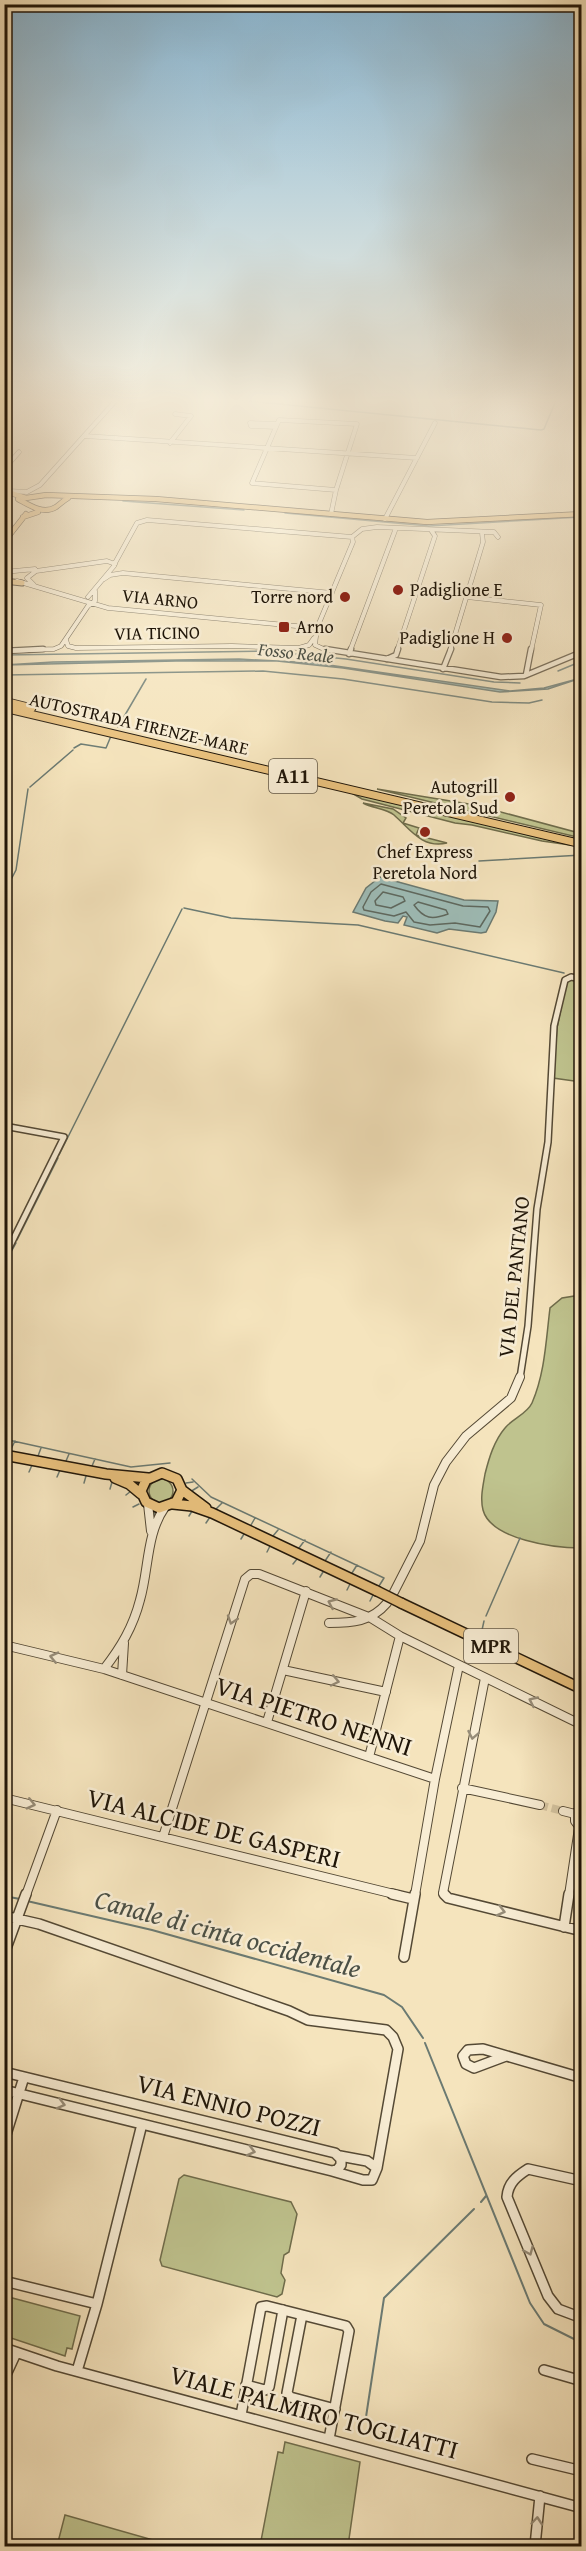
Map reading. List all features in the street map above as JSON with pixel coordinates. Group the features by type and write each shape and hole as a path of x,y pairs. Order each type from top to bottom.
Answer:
{"highway":[{"path":"4,580 22,583"},
{"name":"AUTOSTRADA FIRENZE-MARE","path":"4,704 582,842"},
{"path":"4,714 120,733"}],"main road":[{"path":"14,525 18,517"},
{"path":"4,537 21,517"},
{"path":"4,542 23,517"},
{"path":"364,517 437,522 527,517"},
{"path":"4,1455 106,1474 148,1478 158,1474 169,1474 179,1481 182,1490 212,1513"},
{"path":"106,1474 129,1484 141,1494 148,1504 169,1506 178,1499 182,1490"},
{"path":"141,1494 142,1485 148,1478"},
{"name":"MPR","path":"169,1506 192,1506 212,1513 582,1689"}],"street":[{"path":"83,601 95,591 114,565 139,522 150,520 352,537 367,527 494,532 498,537"},
{"path":"348,654 396,528"},
{"path":"426,529 433,532 435,536"},
{"path":"404,663 398,660 396,655 435,536 447,530"},
{"path":"443,669 467,597 484,537 482,533"},
{"path":"352,537 353,542 314,638 315,645 319,648 501,677 526,675 582,652"},
{"path":"105,564 122,549"},
{"path":"105,564 106,576"},
{"path":"114,565 114,571 123,573 332,593"},
{"path":"4,570 114,565"},
{"path":"40,588 29,582 29,574 65,567"},
{"path":"106,576 123,573"},
{"name":"VIA ARNO","path":"22,583 83,601 93,601 114,609 317,628"},
{"path":"4,651 54,649 66,640 93,601 95,591"},
{"path":"88,597 93,601"},
{"path":"467,597 541,606 526,675"},
{"path":"85,612 93,608 114,609"},
{"name":"VIA TICINO","path":"66,640 68,646 76,648 232,646 299,648 309,645 314,638"},
{"path":"380,659 396,655"},
{"name":"VIA DEL PANTANO","path":"394,1592 420,1541 434,1485 446,1462 466,1436 511,1398 519,1382 528,1326 537,1211 548,1142 554,1026 565,980 571,977 582,979"},
{"path":"4,1126 64,1137 4,1258"},
{"path":"148,1504 152,1534"},
{"path":"122,1675 124,1643 140,1600 152,1534 158,1517 169,1506"},
{"path":"163,1837 245,1579 251,1574 259,1574 306,1591 371,1618 400,1636 582,1725"},
{"path":"267,1722 306,1591"},
{"path":"328,1623 353,1623 371,1618 387,1603"},
{"path":"369,1756 400,1636"},
{"path":"104,1669 124,1643"},
{"name":"VIA PIETRO NENNI","path":"4,1645 104,1669 435,1779"},
{"path":"404,1957 435,1779 459,1665"},
{"path":"283,1670 386,1692"},
{"path":"484,1678 443,1890 445,1896 582,1931"},
{"path":"462,1788 540,1805"},
{"name":"VIA ALCIDE DE GASPERI","path":"4,1798 413,1899"},
{"path":"575,1814 582,1807"},
{"path":"4,1954 57,1810"},
{"path":"563,1811 575,1814"},
{"path":"564,1927 580,1829 575,1814"},
{"path":"4,1916 39,1924 290,2011 308,2020 383,2028 389,2031 395,2038 398,2049 377,2168 372,2180 363,2180 332,2171"},
{"path":"506,2056 582,2078"},
{"name":"VIA ENNIO POZZI","path":"4,2072 335,2153 340,2156 341,2165 337,2170 332,2171 4,2090"},
{"path":"4,2140 24,2077"},
{"path":"77,2371 97,2304 142,2124"},
{"path":"340,2156 367,2162 377,2168"},
{"path":"582,2181 528,2169 508,2185 507,2197 548,2296 558,2309 582,2318"},
{"path":"4,2281 97,2304"},
{"path":"241,2415 260,2309 267,2306 346,2326 349,2331 329,2439"},
{"path":"246,2385 266,2390 269,2387 283,2310"},
{"path":"302,2315 287,2393 290,2397 334,2409"},
{"name":"VIALE PALMIRO TOGLIATTI","path":"4,2348 77,2371 582,2508"},
{"path":"4,2379 16,2353"},
{"path":"544,2370 582,2381"},
{"path":"532,2460 582,2471"},
{"path":"535,2547 540,2496"}],"green space":[{"path":"377,789 475,805 579,833 581,838"},
{"path":"350,792 570,845 455,823 362,799"},
{"path":"363,803 393,809 406,818 403,823 419,828 416,835 447,843 430,843 423,840 411,832 391,813"},
{"path":"571,979 581,980 581,1082 553,1078 557,1028 566,983"},
{"path":"581,1295 581,1548 541,1544 498,1529 488,1520 483,1510 482,1492 490,1456 501,1433 532,1403 540,1380 550,1308 562,1298"},
{"path":"161,1479 166,1480 172,1486 172,1496 166,1502 161,1503 156,1502 150,1496 149,1491 150,1486 156,1480"},
{"path":"184,2175 291,2202 297,2214 289,2252 284,2255 281,2273 285,2280 282,2294 277,2297 162,2266 160,2260 179,2179"},
{"path":"5,2296 80,2316 72,2349 67,2348 65,2356 5,2336"},
{"path":"285,2442 360,2462 348,2546 260,2546 278,2452 283,2453"},
{"path":"65,2515 174,2546 57,2546"}],"water":[{"path":"239,659 277,661 176,661 4,665"},
{"path":"277,661 315,663 510,691 544,688 581,678 548,689 500,692 343,668"},
{"path":"380,877 464,900 498,901 496,912 486,932 449,929 437,933 404,925 407,917 403,916 398,923 353,912 366,888"}],"waterway":[{"path":"330,517 429,526 581,517"},
{"name":"Fosso Reale","path":"4,655 266,651 346,659 494,682 520,683"},
{"path":"558,671 582,661"},
{"path":"4,675 263,671 343,679 492,702 529,703 542,700"},
{"path":"118,727 146,679"},
{"path":"74,748 81,744 106,748 111,736"},
{"path":"30,787 73,750"},
{"path":"4,893 16,870 28,789"},
{"path":"479,861 582,855"},
{"path":"184,908 231,918 358,925 564,973"},
{"path":"59,1155 182,909"},
{"path":"17,1240 58,1158"},
{"path":"4,1265 16,1243"},
{"path":"4,1439 15,1441"},
{"path":"10,1451 15,1441"},
{"path":"15,1441 95,1459"},
{"path":"38,1456 41,1448"},
{"path":"66,1461 69,1454"},
{"path":"92,1466 95,1459"},
{"path":"95,1459 131,1467 170,1463"},
{"path":"29,1472 32,1465"},
{"path":"57,1477 60,1470"},
{"path":"84,1483 86,1476"},
{"path":"192,1479 211,1497 304,1541"},
{"path":"110,1489 112,1482"},
{"path":"186,1483 193,1482"},
{"path":"190,1492 198,1487"},
{"path":"126,1495 131,1491"},
{"path":"216,1509 222,1503"},
{"path":"133,1507 139,1504"},
{"path":"189,1516 192,1511"},
{"path":"154,1518 155,1512"},
{"path":"206,1523 210,1517"},
{"path":"251,1525 255,1518"},
{"path":"273,1536 278,1530"},
{"path":"241,1539 244,1534"},
{"path":"486,1616 520,1538"},
{"path":"299,1548 304,1541"},
{"path":"304,1541 330,1553"},
{"path":"267,1552 270,1546"},
{"path":"325,1561 330,1553"},
{"path":"330,1553 357,1565"},
{"path":"293,1564 297,1559"},
{"path":"352,1573 357,1565"},
{"path":"357,1565 384,1578 379,1586"},
{"path":"320,1577 323,1572"},
{"path":"347,1590 350,1584"},
{"path":"370,1601 373,1595"},
{"path":"482,1630 484,1621"},
{"path":"475,1656 476,1651"},
{"name":"Canale di cinta occidentale","path":"4,1896 20,1899"},
{"name":"Canale di cinta occidentale","path":"27,1901 152,1930 384,1995 402,2007 423,2038"},
{"name":"Canale di cinta occidentale","path":"425,2043 530,2303 544,2324 582,2343"},
{"path":"481,2202 486,2196"},
{"path":"359,2429 366,2417 384,2298 474,2209"}],"tunnel":[{"path":"540,1805 563,1811"}],"place":[{"name":"Padiglione E","path":"398,590"},
{"name":"Torre nord","path":"345,597"},
{"name":"Arno","path":"284,627"},
{"name":"Padiglione H","path":"507,638"},
{"name":"Autogrill Peretola Sud","path":"510,797"},
{"name":"Chef Express Peretola Nord","path":"425,832"}]}
